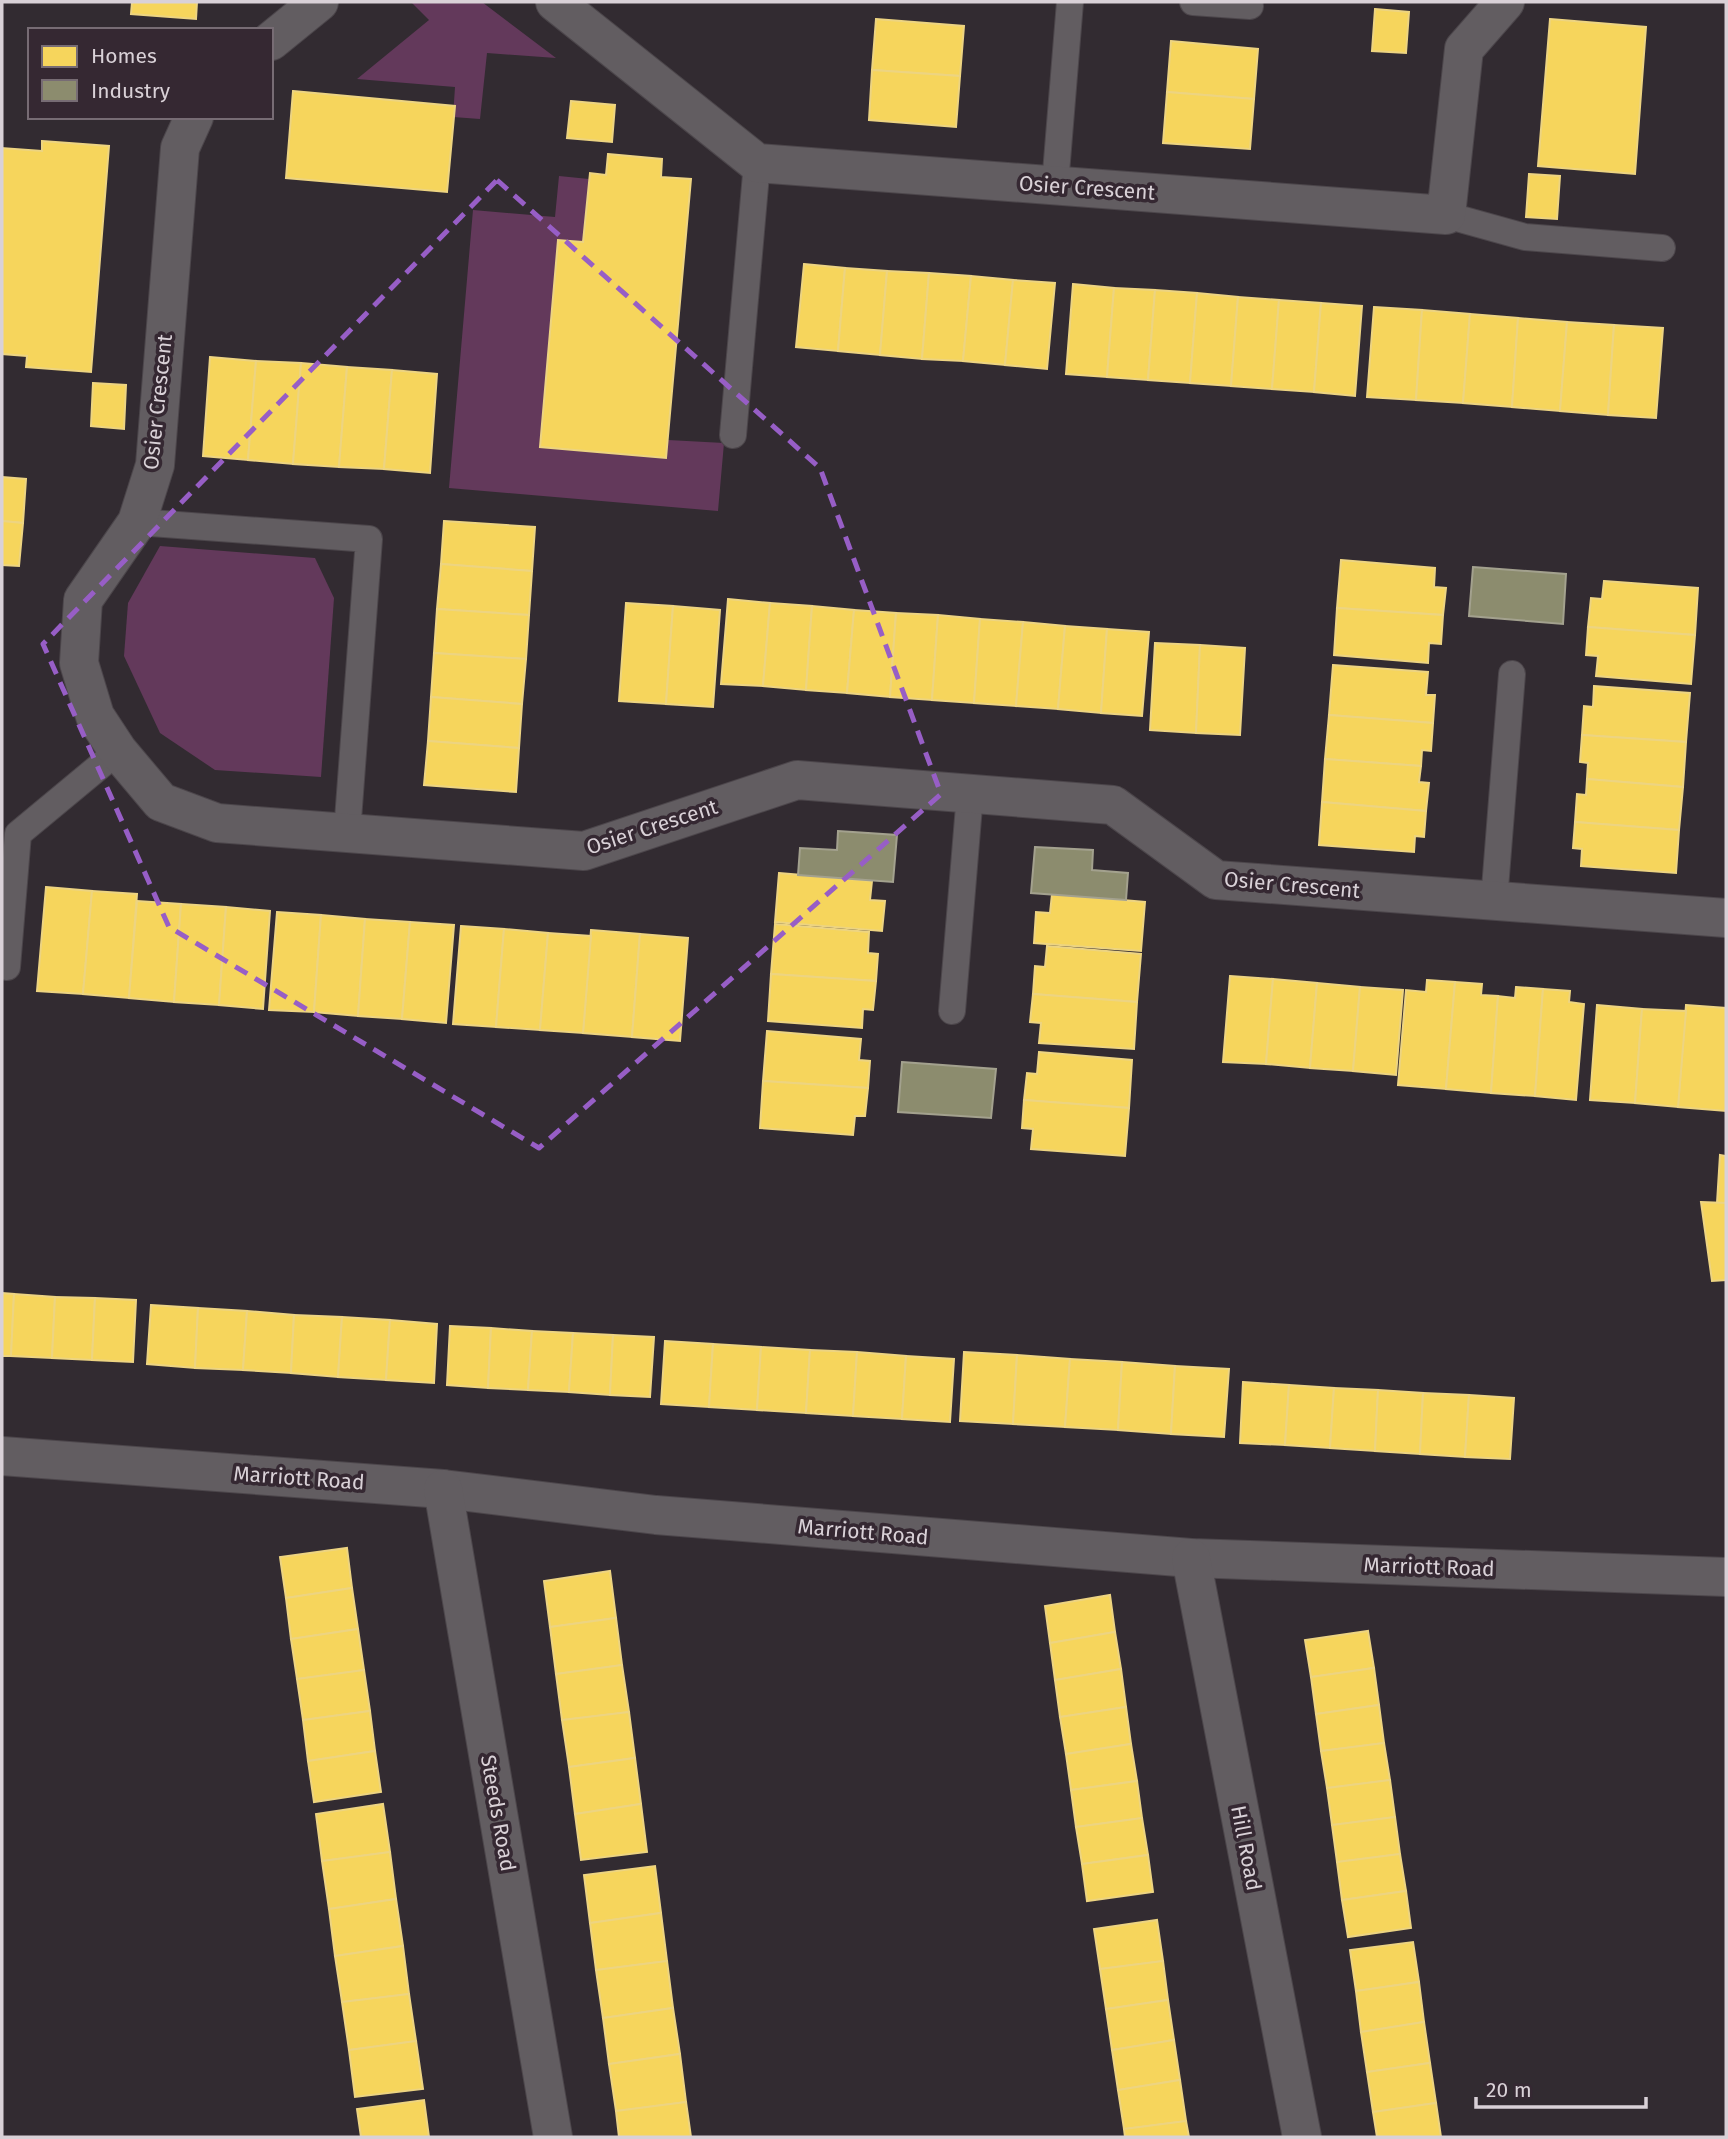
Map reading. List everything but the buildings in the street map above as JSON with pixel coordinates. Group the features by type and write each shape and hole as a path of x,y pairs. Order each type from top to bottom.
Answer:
{"street":[{"path":"273,39 319,2"},
{"path":"555,2 757,163"},
{"path":"1446,215 1464,49 1497,2"},
{"name":"Osier Crescent","path":"193,119 180,148 155,465 137,522 83,600 79,663 95,716 118,751 161,802 217,823 584,851 797,780 1113,805 1216,880 1726,918"},
{"name":"Osier Crescent","path":"757,163 1446,215"},
{"name":"Marriott Road","path":"2,1456 443,1489 656,1516 1191,1558 1726,1577"},
{"name":"Steeds Road","path":"443,1489 553,2137"},
{"name":"Hill Road","path":"1191,1558 1302,2137"}],"lane":[{"path":"1055,185 1070,2"},
{"path":"1193,2 1250,6"},
{"path":"733,435 757,163"},
{"path":"1446,215 1525,237 1662,248"},
{"path":"137,522 369,539 347,833"},
{"path":"1494,901 1512,674"},
{"path":"7,967 18,834 118,751"},
{"path":"953,1011 970,793"}],"highlighted area":[{"path":"497,180 820,468 941,794 539,1148 169,927 43,644"}],"shaded area":[{"path":"411,2 482,2 556,58 487,53 480,119 453,117 455,87 357,79 429,20"},
{"path":"559,176 589,179 583,242 558,241 540,446 665,458 668,440 724,443 718,511 449,488 473,210 555,217"},
{"path":"160,546 315,558 334,598 321,777 215,770 160,733 124,656 128,603"}]}
